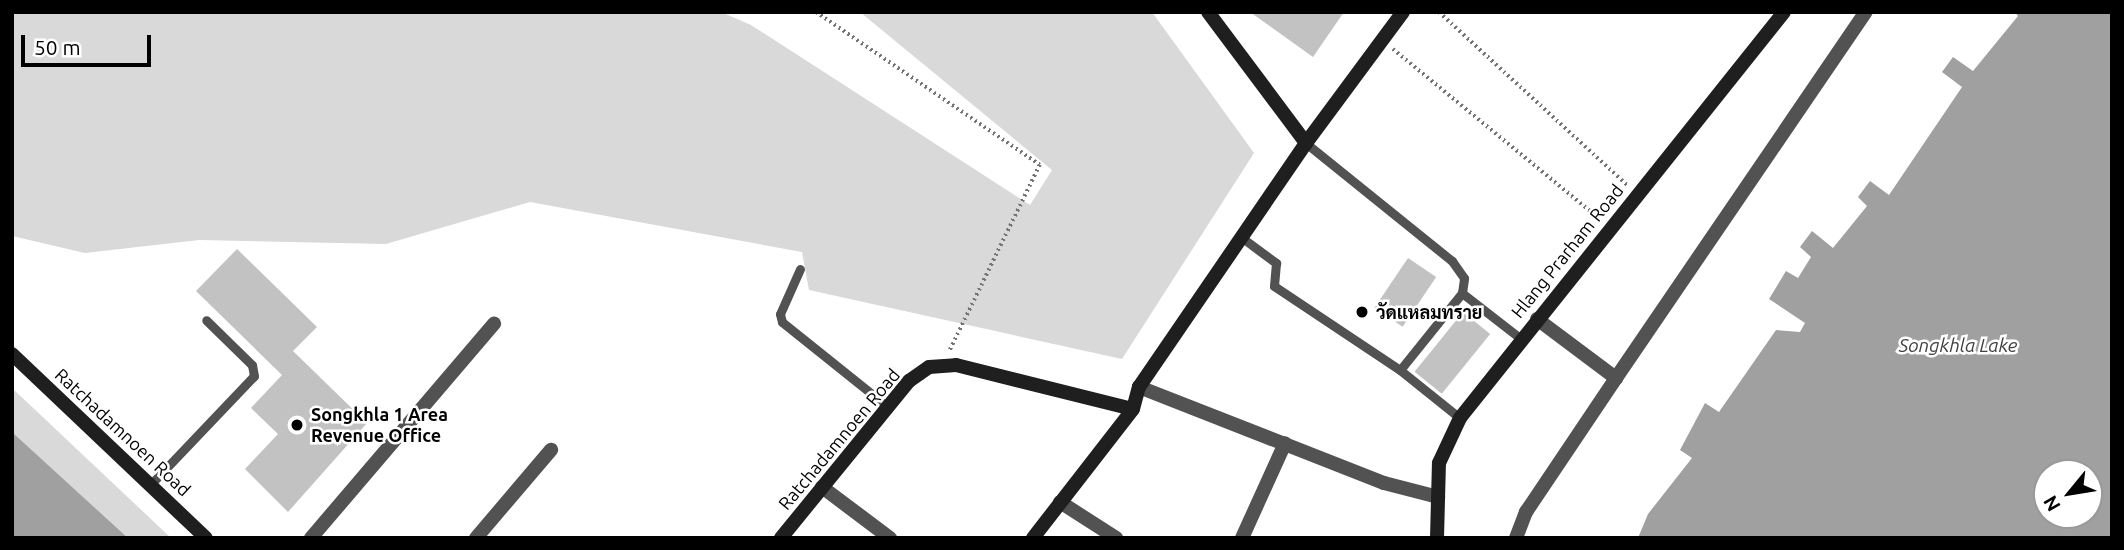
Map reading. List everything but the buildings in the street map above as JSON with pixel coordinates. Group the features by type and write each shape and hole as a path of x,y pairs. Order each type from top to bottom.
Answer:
{"street":[{"path":"1208,12 1306,142"},
{"name":"Hlang Prarham Road","path":"1437,538 1439,463 1460,418 1784,12"},
{"path":"1516,538 1526,512 1867,12"},
{"path":"1033,538 1133,409 1139,387 1306,142 1401,13"},
{"path":"1537,319 1616,378"},
{"path":"311,538 494,324"},
{"name":"Ratchadamnoen Road","path":"12,354 206,538"},
{"path":"942,366 956,365 1133,409"},
{"name":"Ratchadamnoen Road","path":"781,538 909,381 942,366"},
{"path":"1139,387 1390,486 1438,497"},
{"path":"1242,538 1285,443"},
{"path":"476,538 551,450"},
{"path":"822,488 890,538"},
{"path":"1060,502 1116,538"}],"lane":[{"path":"1306,142 1452,261 1464,278 1462,293 1400,370"},
{"path":"1241,237 1276,263 1274,286 1400,370 1460,418"},
{"path":"800,269 780,314 782,322 888,407"},
{"path":"1462,293 1521,339"},
{"path":"150,484 255,373 205,320"}],"path":[{"path":"816,12 1040,165 942,366"},
{"path":"1439,12 1638,194"},
{"path":"1381,39 1611,228"}],"shaded area":[{"path":"12,12 721,12 751,25 1030,205 1052,170 860,12 1152,12 1254,153 1122,359 809,290 802,252 530,202 386,244 199,240 85,253 12,236"},
{"path":"12,388 171,538 128,538 12,432"}],"water":[{"name":"Songkhla Lake","path":"2015,12 2112,12 2112,538 1638,538 1648,514 1692,458 1680,450 1705,403 1719,412 1776,330 1800,332 1805,323 1769,299 1786,271 1798,278 1811,257 1800,247 1812,231 1833,248 1867,206 1858,197 1870,181 1889,195 1962,87 1942,72 1953,57 1973,71 2018,16"},
{"path":"12,432 128,538 12,538"}],"place":[{"name":"วัดแหลมทราย","path":"1362,312"},
{"name":"Songkhla 1 Area Revenue Office","path":"297,425"}]}
